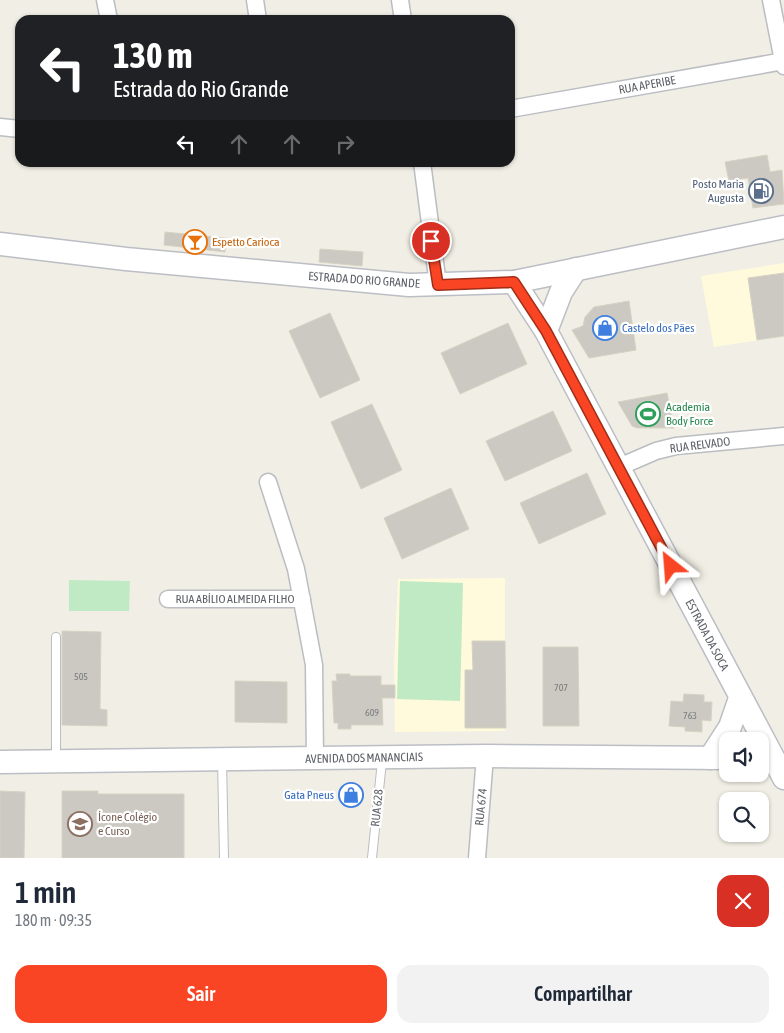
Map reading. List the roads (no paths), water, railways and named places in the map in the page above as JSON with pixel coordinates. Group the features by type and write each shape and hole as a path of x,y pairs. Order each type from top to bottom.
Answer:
{"street":[{"path":"105,0 107,15"},
{"path":"255,0 257,15"},
{"path":"400,0 402,15"},
{"path":"771,0 784,66"},
{"name":"RUA APERIBE","path":"515,108 784,62"},
{"path":"0,127 15,128"},
{"path":"423,167 438,285"},
{"name":"ESTRADA DO RIO GRANDE","path":"0,244 153,262 399,284 438,285 514,282 784,228"},
{"path":"546,331 561,292 576,269"},
{"name":"ESTRADA DA SOCA","path":"514,282 546,331 775,764"},
{"name":"RUA RELVADO","path":"619,467 656,451 676,446 784,436"},
{"path":"268,482 296,568 314,665 316,759"},
{"name":"RUA ABÍLIO ALMEIDA FILHO","path":"168,599 302,599"},
{"path":"728,732 740,698"},
{"name":"AVENIDA DOS MANANCIAIS","path":"0,762 485,756 719,758"},
{"name":"RUA 674","path":"477,858 485,756"}],"lane":[{"path":"56,637 56,761"},
{"name":"RUA 628","path":"372,858 382,757"},
{"path":"222,760 224,858"}],"place":[{"name":"Posto Maria Augusta","path":"761,191"},
{"name":"Espetto Carioca","path":"195,242"},
{"name":"Castelo dos Pães","path":"605,328"},
{"name":"Academia Body Force","path":"648,414"},
{"name":"Gata Pneus","path":"351,795"},
{"name":"Ícone Colégio e Curso","path":"80,824"}]}
